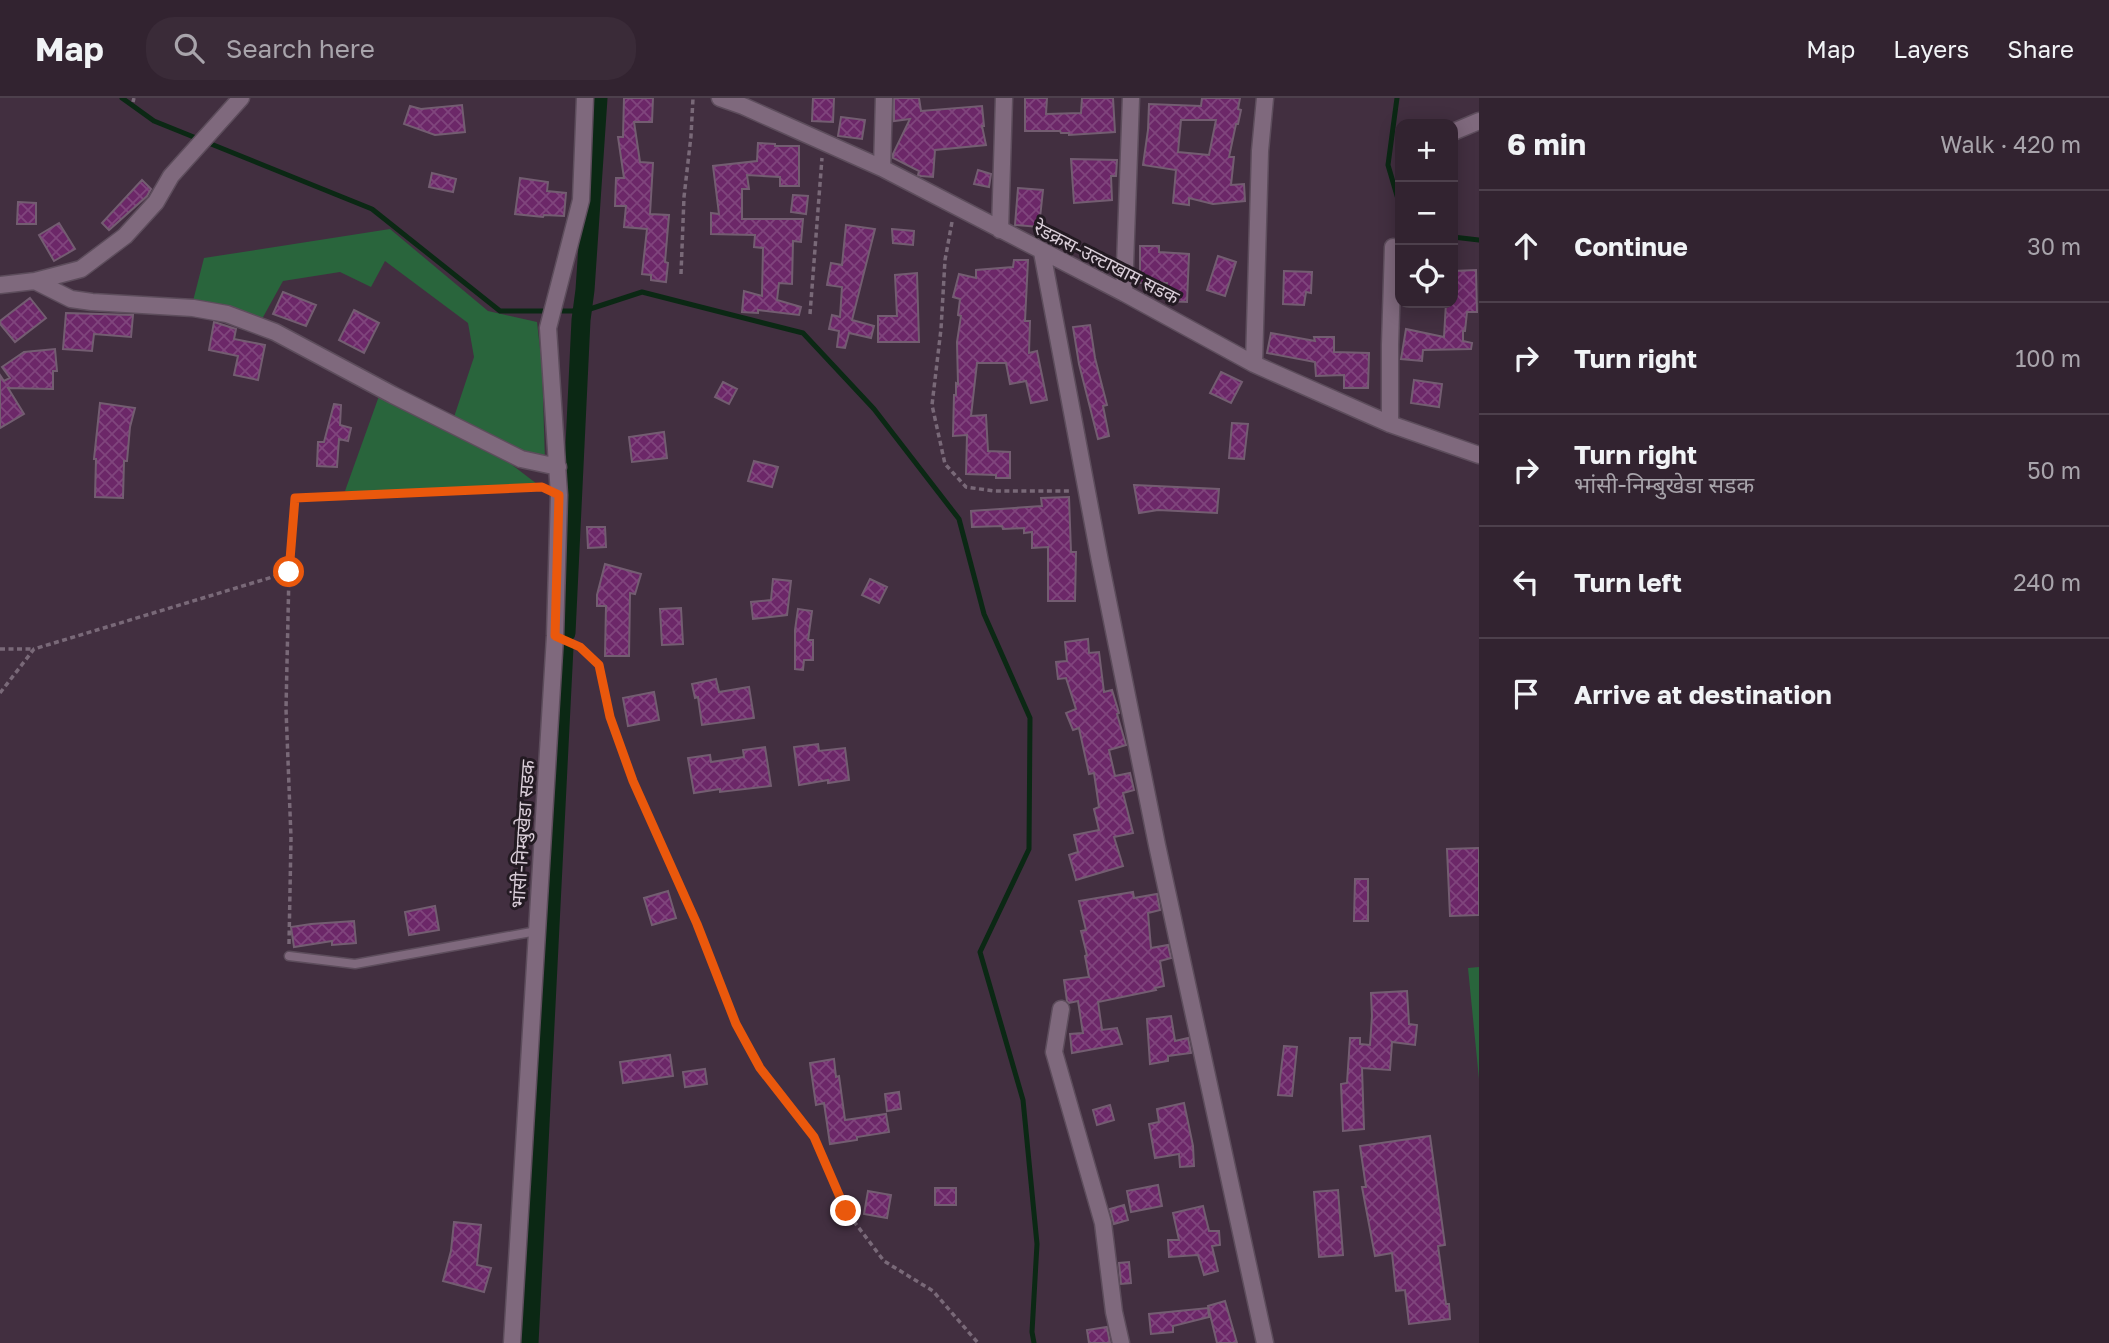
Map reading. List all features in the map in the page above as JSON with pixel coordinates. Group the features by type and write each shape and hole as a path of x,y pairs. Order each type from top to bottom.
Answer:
{"street":[{"path":"0,285 35,281 81,269 125,236 156,202 171,176 241,98"},
{"name":"भांसी-निम्बुखेडा सडक","path":"512,1343 555,636 559,495 548,328 581,200 585,98"},
{"name":"रेडक्रस-उल्टाखाम सडक","path":"720,98 743,102 881,168 1124,292 1254,364 1390,424 1479,455"},
{"path":"881,168 884,98"},
{"path":"1000,230 1004,98"},
{"path":"1124,292 1131,98"},
{"path":"1254,364 1260,151 1265,98"},
{"path":"1458,130 1479,121"},
{"path":"1390,424 1393,247"},
{"path":"1042,252 1157,845 1265,1343"},
{"path":"35,281 71,299 193,308 227,314 275,332 521,460 558,467"},
{"path":"1061,1009 1054,1052 1103,1223 1114,1311 1121,1343"}],"lane":[{"path":"289,956 355,964 537,931"}],"path":[{"path":"681,274 684,197 693,98"},
{"path":"810,314 823,142"},
{"path":"955,206 945,260 941,329 932,405 945,464 966,487 1007,491 1087,491"},
{"path":"289,956 291,838 286,709 289,572 295,498 542,487 559,495"},
{"path":"0,649 34,649 289,572"},
{"path":"555,636 580,647 599,665 610,717 633,781 697,924 736,1024 760,1068 814,1137 846,1211 884,1261 933,1291 978,1343"},
{"path":"0,692 34,649"}],"green space":[{"path":"390,229 488,311 537,322 542,366 545,461 453,420 474,357 468,323 385,261 371,287 340,272 283,281 262,319 193,301 204,258"},
{"path":"379,396 498,454 537,484 415,491 345,491"},
{"path":"1479,967 1479,1079 1468,968"}],"building":[{"path":"624,98 653,98 652,122 634,122 640,162 653,163 650,214 669,215 666,282 651,280 651,275 642,274 647,229 624,227 626,206 615,206 616,178 624,178 618,137 623,137"},
{"path":"813,98 834,98 833,122 812,121"},
{"path":"894,98 919,98 921,111 982,106 986,145 935,150 933,177 918,175 919,171 893,158 910,119 894,121"},
{"path":"1025,98 1047,98 1046,114 1081,113 1082,98 1113,98 1115,132 1069,135 1060,131 1025,131"},
{"path":"1202,98 1240,98 1238,109 1241,110 1229,157 1234,157 1231,185 1244,184 1245,201 1213,204 1189,198 1189,205 1173,203 1176,170 1143,165 1149,104 1201,106","holes":["1181,120 1216,120 1209,155 1178,152"]},
{"path":"462,105 465,132 435,135 404,124 410,106 421,109"},
{"path":"841,117 865,120 862,139 838,136"},
{"path":"758,143 799,146 799,186 780,186 780,177 747,175 749,189 742,189 742,219 803,219 801,242 793,241 792,284 779,283 777,300 801,307 799,315 758,310 758,313 742,312 744,291 762,296 763,248 754,247 755,235 711,234 711,213 719,214 713,166 757,161"},
{"path":"1071,159 1117,160 1116,176 1111,176 1112,200 1074,203"},
{"path":"978,170 991,174 989,187 974,184"},
{"path":"432,173 456,179 453,192 429,187"},
{"path":"520,178 548,182 547,191 566,193 564,216 515,214"},
{"path":"142,180 151,189 147,196 109,230 102,223"},
{"path":"1018,188 1043,190 1039,227 1015,225"},
{"path":"793,195 808,196 806,214 791,212"},
{"path":"18,202 36,203 36,224 17,224"},
{"path":"59,223 75,249 54,261 39,235"},
{"path":"846,225 875,229 852,320 874,326 871,338 849,333 845,348 837,347 839,331 829,329 832,315 840,317 842,287 827,285 831,263 842,265"},
{"path":"892,229 914,231 913,245 893,243"},
{"path":"1140,246 1159,246 1159,252 1189,254 1187,302 1166,301 1167,283 1140,283"},
{"path":"1218,256 1236,262 1225,296 1207,290"},
{"path":"1014,260 1028,260 1025,321 1030,321 1029,353 1037,351 1047,400 1031,403 1026,381 1010,384 1006,363 977,363 971,416 986,415 988,451 1010,452 1010,478 966,474 967,435 953,436 954,395 956,383 958,384 957,342 961,316 958,315 960,299 953,297 959,274 976,278 976,270 1013,267"},
{"path":"1476,270 1477,312 1467,312 1463,331 1463,341 1472,343 1471,349 1423,350 1422,361 1401,359 1406,329 1444,337 1446,308 1458,308 1458,271"},
{"path":"1284,271 1312,272 1311,293 1306,292 1304,305 1283,304"},
{"path":"917,273 919,342 878,342 878,316 897,316 895,275"},
{"path":"283,292 316,305 306,326 273,314"},
{"path":"30,298 46,318 15,342 0,321"},
{"path":"354,310 379,323 364,353 339,340"},
{"path":"66,313 133,315 131,337 94,334 92,351 63,349"},
{"path":"214,322 236,329 234,339 265,345 258,380 234,375 238,356 209,350"},
{"path":"1090,325 1107,405 1103,406 1109,436 1098,439 1079,364 1073,327"},
{"path":"1271,333 1315,341 1314,337 1334,337 1334,352 1369,353 1368,388 1344,388 1344,375 1316,376 1315,362 1267,353"},
{"path":"55,349 57,371 53,371 53,389 8,388 24,414 0,428 0,375 4,381 10,378 2,367 24,352"},
{"path":"1221,372 1242,382 1231,403 1210,393"},
{"path":"1414,380 1442,384 1439,407 1411,403"},
{"path":"723,382 737,389 729,404 715,397"},
{"path":"100,403 135,408 130,427 127,461 124,461 123,498 95,497 94,459"},
{"path":"334,404 341,405 340,425 351,428 348,441 339,439 337,467 317,466 318,442 324,442"},
{"path":"1232,423 1248,424 1244,459 1229,458"},
{"path":"664,432 667,458 632,462 629,437"},
{"path":"754,461 778,467 772,487 748,481"},
{"path":"1134,485 1219,489 1217,513 1158,510 1139,513"},
{"path":"1069,497 1071,552 1076,552 1075,601 1048,601 1048,547 1032,548 1032,532 1024,533 1024,528 972,527 971,511 1042,506 1041,498"},
{"path":"587,527 605,527 606,547 588,548"},
{"path":"605,564 641,574 635,594 630,593 629,656 605,656 606,606 597,606 597,595"},
{"path":"773,579 791,581 787,615 753,619 751,602 771,600"},
{"path":"870,579 887,587 879,603 862,595"},
{"path":"681,608 683,644 662,645 660,609"},
{"path":"798,609 812,611 808,640 813,640 813,660 804,660 803,670 795,669"},
{"path":"1088,639 1089,653 1099,652 1104,692 1112,690 1119,713 1117,714 1126,745 1109,750 1115,776 1130,773 1134,790 1123,793 1133,833 1114,837 1123,866 1076,880 1069,855 1078,852 1074,835 1099,830 1094,809 1099,807 1094,773 1089,774 1079,728 1073,730 1066,713 1076,709 1066,678 1058,679 1056,662 1067,661 1065,642"},
{"path":"716,679 719,692 749,687 754,718 702,725 698,697 695,698 692,684"},
{"path":"654,692 659,720 628,726 623,698"},
{"path":"818,744 819,751 845,748 849,780 799,785 794,747"},
{"path":"765,747 771,786 694,793 688,758 710,755 711,762 744,757 743,750"},
{"path":"1479,848 1479,915 1450,916 1447,849"},
{"path":"1355,879 1368,879 1368,921 1354,921"},
{"path":"668,891 676,918 652,925 644,898"},
{"path":"1133,892 1134,898 1157,894 1160,910 1148,913 1151,948 1168,945 1171,958 1160,961 1164,986 1098,1002 1102,1030 1117,1028 1122,1044 1072,1053 1070,1034 1083,1033 1078,1001 1067,1001 1064,980 1089,977 1081,931 1086,930 1079,901"},
{"path":"435,906 439,930 409,935 405,912"},
{"path":"354,921 356,943 332,945 332,941 294,947 291,927"},
{"path":"1407,991 1409,1024 1417,1025 1415,1045 1392,1042 1390,1070 1362,1068 1364,1129 1343,1131 1341,1084 1347,1083 1350,1038 1360,1038 1360,1044 1370,1045 1371,993"},
{"path":"1171,1016 1175,1041 1188,1038 1191,1053 1168,1056 1168,1061 1150,1064 1147,1019"},
{"path":"1284,1046 1297,1047 1292,1096 1278,1095"},
{"path":"670,1055 673,1076 623,1083 620,1062"},
{"path":"834,1059 845,1120 886,1114 889,1132 830,1144 824,1103 816,1105 810,1063"},
{"path":"705,1069 707,1084 685,1087 683,1072"},
{"path":"899,1092 901,1109 887,1111 885,1094"},
{"path":"1184,1103 1193,1146 1194,1166 1180,1167 1179,1154 1155,1158 1149,1124 1159,1122 1157,1109"},
{"path":"1110,1105 1114,1120 1097,1125 1093,1110"},
{"path":"1430,1136 1445,1245 1438,1246 1450,1319 1409,1324 1405,1290 1396,1291 1392,1253 1375,1256 1362,1187 1366,1187 1360,1146"},
{"path":"1158,1185 1162,1206 1131,1212 1127,1191"},
{"path":"935,1188 956,1188 956,1205 935,1205"},
{"path":"1338,1190 1343,1255 1319,1257 1314,1192"},
{"path":"868,1191 891,1195 887,1218 864,1214"},
{"path":"1124,1205 1128,1220 1114,1224 1110,1209"},
{"path":"1203,1206 1209,1231 1219,1231 1220,1245 1212,1246 1218,1271 1204,1275 1198,1255 1169,1257 1168,1240 1179,1240 1173,1213"},
{"path":"454,1222 481,1225 477,1265 491,1268 484,1292 443,1281 451,1251"},
{"path":"1129,1262 1131,1283 1121,1284 1119,1263"},
{"path":"1225,1301 1237,1343 1217,1343 1208,1306"},
{"path":"1208,1308 1209,1317 1173,1326 1173,1332 1151,1334 1149,1314"},
{"path":"1107,1327 1110,1343 1089,1343 1087,1330"}],"waterway":[{"path":"122,98 154,121 372,209 500,311 590,309 642,292 803,333 874,409 959,519 984,614 1030,718 1029,849 980,952 1023,1100 1037,1244 1032,1332 1034,1343"},
{"path":"566,633 581,320 598,98"},
{"path":"1395,189 1388,165 1397,98"},
{"path":"1458,238 1479,240"},
{"path":"529,1343 564,647"}],"route":[{"path":"289,572 295,498 542,487 559,495 555,636 580,647 599,665 610,717 633,781 697,924 736,1024 760,1068 814,1137 846,1211"}]}
